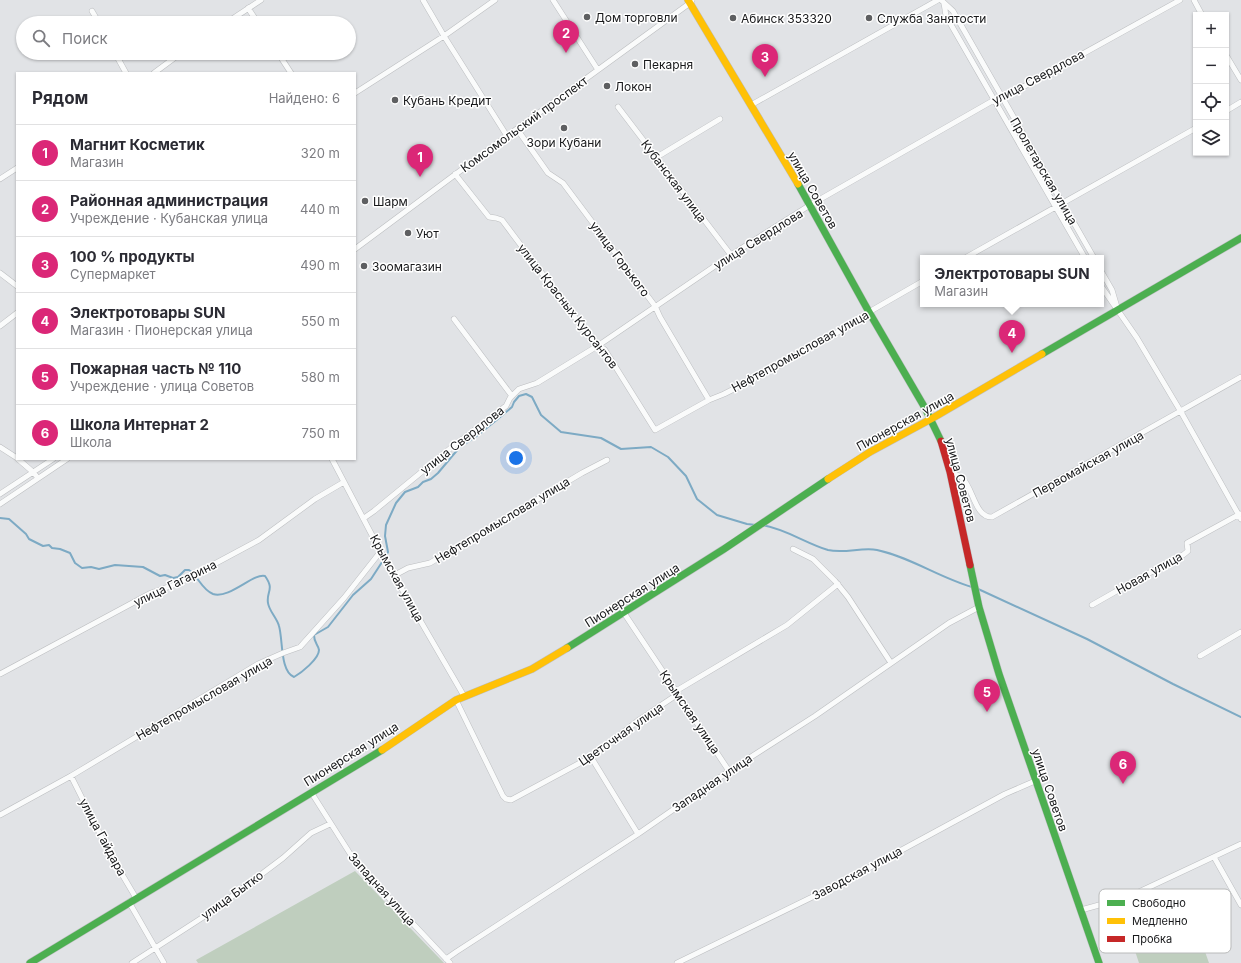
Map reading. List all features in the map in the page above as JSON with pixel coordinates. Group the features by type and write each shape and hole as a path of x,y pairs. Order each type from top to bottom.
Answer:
{"main road":[{"name":"улица Советов","path":"690,1 810,205 869,312 931,419 942,444 950,472 979,607 999,674 1099,963"},
{"name":"Пионерская улица","path":"30,963 386,747 456,700 532,669 624,613 724,549 870,452 931,419 1241,238"}],"street":[{"path":"236,16 261,0"},
{"path":"423,0 507,136"},
{"path":"356,92 444,36 496,0"},
{"path":"552,0 598,70"},
{"path":"751,105 938,0"},
{"name":"улица Свердлова","path":"364,518 452,447 506,406 512,396 519,389 537,383 599,345 731,255 810,205 994,100 1003,98 1180,0"},
{"path":"1194,0 1200,12"},
{"name":"Комсомольский проспект","path":"356,248 690,1"},
{"name":"Пролетарская улица","path":"942,2 953,11 1092,255"},
{"name":"Пролетарская улица","path":"942,2 946,16 1083,255"},
{"path":"248,8 253,16"},
{"path":"92,11 95,16"},
{"path":"119,60 125,72"},
{"path":"155,72 172,60"},
{"path":"283,60 290,72"},
{"path":"1229,60 1241,80"},
{"path":"1229,109 1241,102"},
{"name":"Кубанская улица","path":"618,107 731,255"},
{"path":"657,157 720,119"},
{"name":"улица Горького","path":"517,129 548,173 563,183 655,306 709,400"},
{"path":"970,255 1193,130"},
{"path":"0,180 16,169"},
{"name":"улица Красных Курсантов","path":"455,174 489,217 502,220 592,340 605,350 655,430"},
{"path":"0,273 16,285"},
{"path":"1104,276 1112,290 1118,310"},
{"name":"Нефтепромысловая улица","path":"655,430 709,400 771,370 920,284"},
{"path":"1104,290 1137,338 1240,516"},
{"path":"0,326 16,314"},
{"path":"454,319 512,396"},
{"name":"Первомайская улица","path":"950,472 964,478 981,513 988,517 992,517 1241,377"},
{"path":"0,447 16,457"},
{"path":"20,460 38,478"},
{"path":"0,494 51,460"},
{"path":"0,504 66,460"},
{"name":"Крымская улица","path":"333,460 384,558 464,696"},
{"name":"Нефтепромысловая улица","path":"395,575 408,568 430,563 582,473 607,460"},
{"name":"улица Гагарина","path":"0,674 151,593 177,584 259,540 315,499 344,482"},
{"name":"Новая улица","path":"1092,605 1183,556 1188,551 1187,543 1240,516"},
{"path":"793,549 813,559 838,584 891,662"},
{"name":"Нефтепромысловая улица","path":"0,815 71,776 258,664 300,647 344,598 381,551"},
{"name":"Цветочная улица","path":"456,700 501,792 506,799 511,800 591,757 677,692 787,625 838,584"},
{"name":"Западная улица","path":"311,792 356,863 448,961 456,952 638,834 729,770 814,716 949,623 979,607"},
{"name":"Крымская улица","path":"624,613 729,770"},
{"path":"1200,656 1241,632"},
{"path":"591,757 638,834"},
{"name":"улица Гайдара","path":"71,776 110,854 136,898"},
{"name":"Заводская улица","path":"678,963 839,884 1005,794 1035,781"},
{"name":"улица Бытко","path":"132,963 211,912 283,858 312,833 330,824"},
{"path":"1145,889 1241,844"},
{"path":"1214,857 1241,905"},
{"path":"129,902 164,963"},
{"path":"1081,910 1099,905"}],"green space":[{"path":"355,871 444,963 198,963 196,960"},
{"path":"1136,953 1205,953 1209,963 1139,963"}],"waterway":[{"path":"0,518 9,519 26,534 29,539 43,546 49,545 52,548 70,553 75,563 82,568 91,567 99,569 115,565 143,567 160,576 165,575 173,578 178,577 185,570 189,570 209,592 220,595 234,590 254,578 265,576 270,588 268,603 279,626 286,669 294,677 309,665 318,654 319,650 314,635 328,627 353,595 371,579 386,556 388,552 385,536 386,525 396,503 405,492 418,487 423,482 431,479 438,473 459,448 478,435 512,407 519,396 526,394 532,397 541,415 561,432 601,438 621,449 651,447 668,457 686,476 697,499 717,515 747,524 756,525"},
{"path":"762,525 787,533 828,550 840,551 871,549 889,553 972,587"},
{"path":"976,588 1087,639 1173,684 1241,717"}],"traffic: fast":[{"path":"798,184 869,312 925,408 941,441"},
{"path":"1042,354 1241,238"},
{"path":"567,648 724,549 828,479"},
{"path":"970,565 979,607 999,674 1099,963"},
{"path":"30,963 382,750"}],"traffic: slow":[{"path":"688,0 798,184"},
{"path":"828,479 870,452 931,419 1042,354"},
{"path":"382,750 456,700 532,669 567,648"}],"traffic: jam":[{"path":"941,441 950,472 970,565"}],"place":[{"name":"Дом торговли","path":"587,17"},
{"name":"Абинск 353320","path":"733,18"},
{"name":"Служба Занятости","path":"869,18"},
{"name":"Районная администрация","path":"566,53"},
{"name":"Пекарня","path":"635,64"},
{"name":"100 % продукты","path":"765,77"},
{"name":"Локон","path":"607,86"},
{"name":"Кубань Кредит","path":"395,100"},
{"name":"Зори Кубани","path":"564,128"},
{"name":"Магнит Косметик","path":"420,177"},
{"name":"Шарм","path":"365,201"},
{"name":"Уют","path":"408,233"},
{"name":"Зоомагазин","path":"364,266"},
{"name":"Электротовары SUN","path":"1012,353"},
{"name":"Пожарная часть № 110","path":"987,712"},
{"name":"Школа Интернат 2","path":"1123,784"}]}
